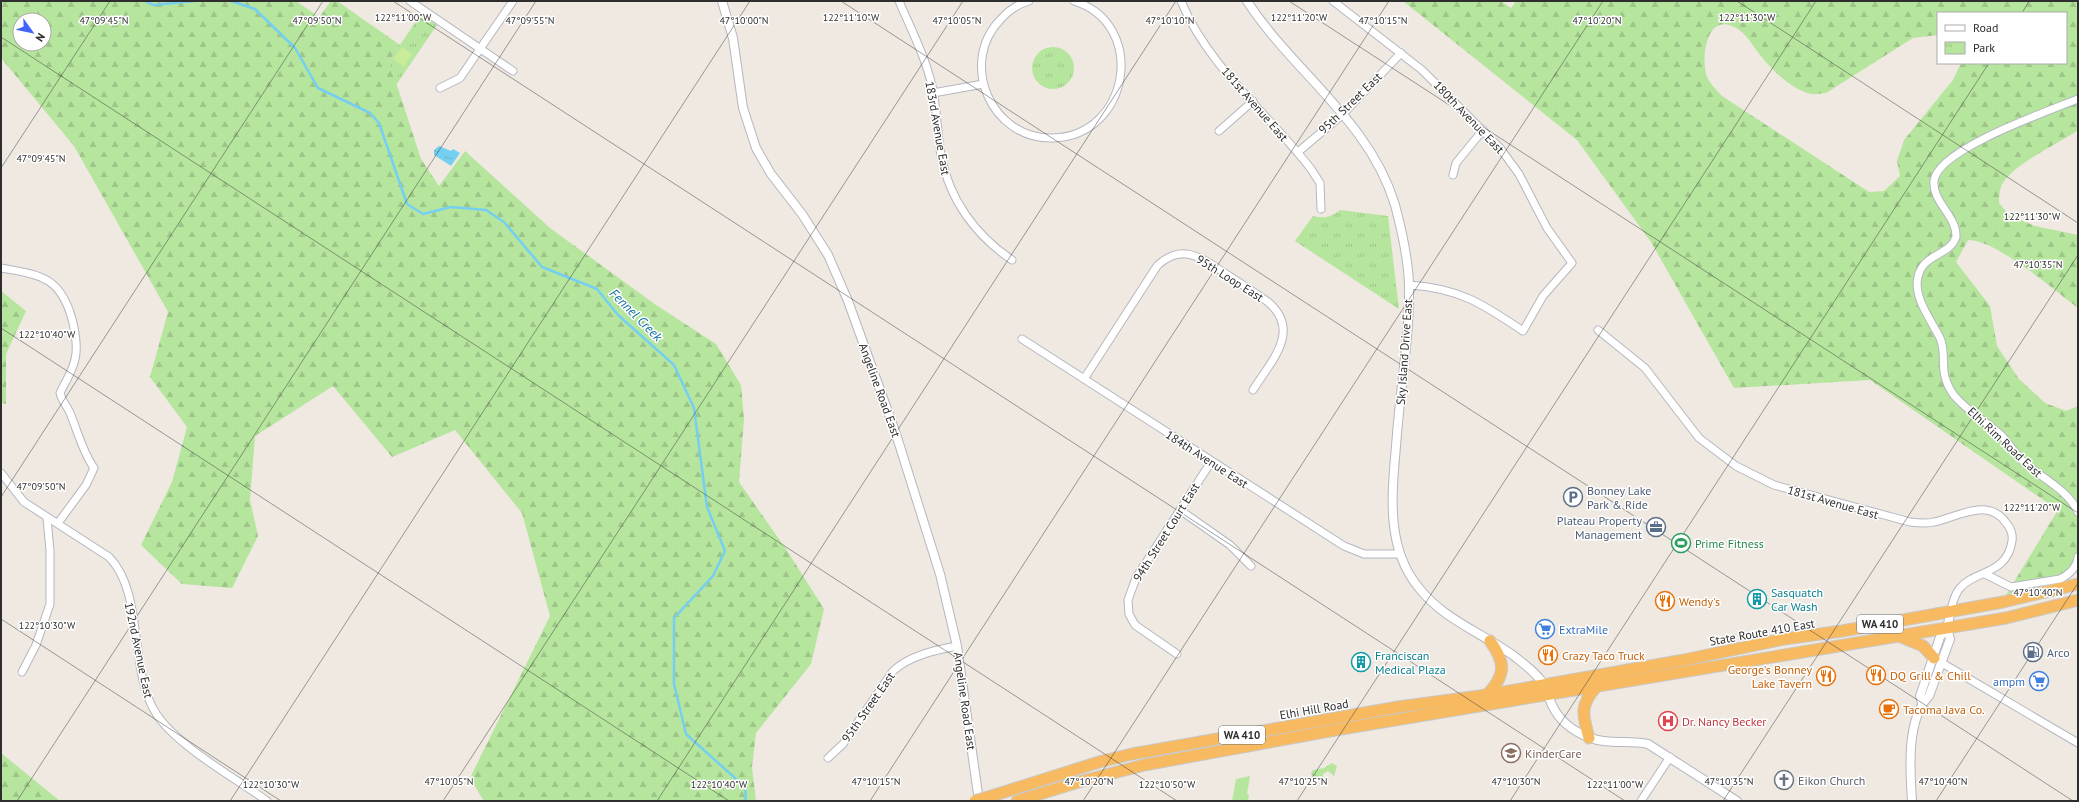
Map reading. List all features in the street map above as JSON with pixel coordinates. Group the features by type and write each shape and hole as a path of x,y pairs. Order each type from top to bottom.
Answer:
{"highway":[{"name":"State Route 410 East","path":"1544,684 1684,660 1784,639 1842,631 1951,610 2003,602 2078,584"},
{"name":"WA 410","path":"1548,696 2006,618 2078,600"},
{"path":"1900,637 1923,646 1938,660"},
{"path":"1487,695 1499,680 1502,667 1498,652 1490,641"},
{"name":"Elhi Hill Road","path":"975,801 1099,762 1132,754 1398,707 1487,695 1544,684"},
{"path":"1589,738 1583,717 1583,709 1590,694 1596,687"},
{"name":"Elhi Hill Road","path":"1017,801 1075,783 1144,765 1335,730 1548,696"}],"street":[{"path":"410,1 513,71"},
{"path":"440,88 460,78 513,1"},
{"name":"Angeline Road East","path":"722,1 733,38 743,108 756,148 765,164 802,214 828,255 848,301 896,434 940,574 957,646 979,801"},
{"name":"183rd Avenue East","path":"899,1 928,69 944,168 957,201 978,231 991,244 1012,260"},
{"path":"1029,1 1005,14 992,30 983,48 981,62 983,84 991,104 998,114 1013,127 1027,134 1041,138 1064,137 1084,130 1095,123 1110,107 1117,94 1121,78 1121,56 1116,39 1104,21 1088,8 1074,1"},
{"name":"181st Avenue East","path":"1181,1 1204,43 1298,152 1320,183 1321,209"},
{"name":"Sky Island Drive East","path":"1247,1 1270,32 1358,131 1394,202 1407,254 1409,285 1407,332 1393,485 1393,518 1400,554 1408,573 1418,588 1434,604 1524,664 1544,684"},
{"name":"180th Avenue East","path":"1333,1 1401,53 1441,87 1483,130 1511,162 1546,228 1572,263 1543,296 1523,331 1485,306 1468,297 1438,288 1409,285"},
{"name":"95th Street East","path":"1298,152 1343,114 1401,53"},
{"path":"933,93 983,84"},
{"name":"Elhi Rim Road East","path":"2078,99 2014,124 1967,147 1940,168 1935,175 1934,186 1954,225 1956,237 1950,247 1931,257 1924,265 1918,274 1917,285 1920,298 1941,341 1943,373 1954,395 2003,436 2012,451 2025,464 2066,495 2078,512"},
{"path":"1219,131 1253,101"},
{"path":"1453,175 1456,163 1483,130"},
{"name":"95th Loop East","path":"1084,379 1157,266 1166,258 1186,253 1201,257 1268,302 1281,318 1284,332 1280,347 1253,390"},
{"path":"1,268 11,268 46,279 57,287 65,299 74,326 76,358 60,393 87,458 94,468 86,485 58,523"},
{"name":"181st Avenue East","path":"1598,330 1645,368 1698,438 1736,466 1760,480 1888,517 1915,523 1936,522 1973,510 1987,510 1998,515 2013,534 2011,546 2000,564 1985,574 1965,583 1959,589 1954,598 1951,610"},
{"name":"184th Avenue East","path":"1022,339 1211,462 1354,551 1383,556 1400,554"},
{"name":"94th Street Court East","path":"1177,654 1135,625 1129,614 1128,600 1136,578 1211,462"},
{"path":"1,473 24,502 47,518 50,551 50,604 41,633 22,672"},
{"path":"1180,510 1230,545 1251,566"},
{"name":"192nd Avenue East","path":"47,518 58,523 109,557 117,565 126,588 146,691 157,715 178,739 268,801"},
{"path":"1985,574 2011,587 2060,579 2067,576 2072,570 2078,557"},
{"path":"1912,801 1910,752 1916,722 1922,703 1920,696 1938,660 1940,637 1947,628 1951,610"},
{"name":"95th Street East","path":"828,758 843,744 893,671 898,666 927,653 957,646"},
{"path":"1938,660 2078,743"},
{"path":"1544,684 1552,707 1565,723 1589,738 1610,742 1637,742 1648,744 1737,801"},
{"path":"1641,801 1670,757"}],"green space":[{"path":"1,1 296,1 319,17 331,1 337,1 400,45 389,61 421,159 439,186 465,151 550,228 656,305 716,344 741,385 744,419 739,482 786,549 824,609 811,664 756,733 752,767 756,801 484,801 470,778 550,616 522,513 455,430 392,457 333,386 255,436 250,500 258,536 232,588 182,584 141,545 172,482 187,427 150,377 168,312 74,146 1,58"},
{"path":"1403,1 1501,1 1511,8 1516,1 2078,1 2078,130 2013,171 2005,179 2001,187 1999,193 1999,203 2010,216 2035,226 2078,235 2078,308 2025,267 1994,248 1980,242 1968,240 1956,262 1990,306 1997,346 2019,379 2045,403 2066,411 2078,406 2078,572 2006,595 2058,510 1870,380 1734,388 1651,242 1577,140","holes":["1937,12 2067,12 2067,64 1961,64 1953,80 1904,140 1897,161 1900,176 1884,191 1869,192 1722,96 1707,77 1705,61 1706,45 1712,31 1717,26 1724,24 1732,26 1743,33 1767,63 1788,83 1803,92 1811,94 1826,93 1913,38 1937,35"]},
{"path":"421,14 437,25 396,85 389,61"},
{"path":"402,47 412,54 404,67 393,59"},
{"path":"1049,47 1057,47 1065,50 1071,56 1074,68 1071,80 1065,86 1057,89 1049,89 1041,86 1035,80 1032,72 1032,64 1035,56 1041,50"},
{"path":"1340,210 1388,216 1399,309 1295,241 1313,216 1327,217"},
{"path":"1,291 26,311 6,354 6,404 1,403"},
{"path":"1,753 60,801 1,801"},
{"path":"1332,763 1337,766 1334,776 1328,771 1323,774 1323,779 1312,776 1311,773 1313,770 1324,768"},
{"path":"1250,776 1247,794 1249,795 1248,801 1232,801 1236,779"}],"water":[{"path":"439,146 451,151 453,149 460,153 451,166 434,155 434,150"}],"waterway":[{"name":"Fennel Creek","path":"145,1 153,5 195,1"},
{"name":"Fennel Creek","path":"231,1 255,9 295,48 318,88 370,113 379,123 407,204 423,214 451,207 486,210 504,222 542,267 597,289 618,315 674,365 694,408 707,507 725,551 713,576 674,618 674,684 686,734 745,787 746,798 744,801"}],"place":[{"name":"Bonney Lake Park & Ride","path":"1573,497"},
{"name":"Plateau Property Management","path":"1656,527"},
{"name":"Prime Fitness","path":"1681,543"},
{"name":"Sasquatch Car Wash","path":"1757,599"},
{"name":"Wendy's","path":"1665,601"},
{"name":"ExtraMile","path":"1545,629"},
{"name":"Arco","path":"2033,652"},
{"name":"Crazy Taco Truck","path":"1548,655"},
{"name":"Franciscan Medical Plaza","path":"1361,662"},
{"name":"DQ Grill & Chill","path":"1876,675"},
{"name":"George's Bonney Lake Tavern","path":"1826,676"},
{"name":"ampm","path":"2039,681"},
{"name":"Tacoma Java Co.","path":"1889,709"},
{"name":"Dr. Nancy Becker","path":"1668,721"},
{"name":"KinderCare","path":"1511,753"},
{"name":"Eikon Church","path":"1784,780"}]}
